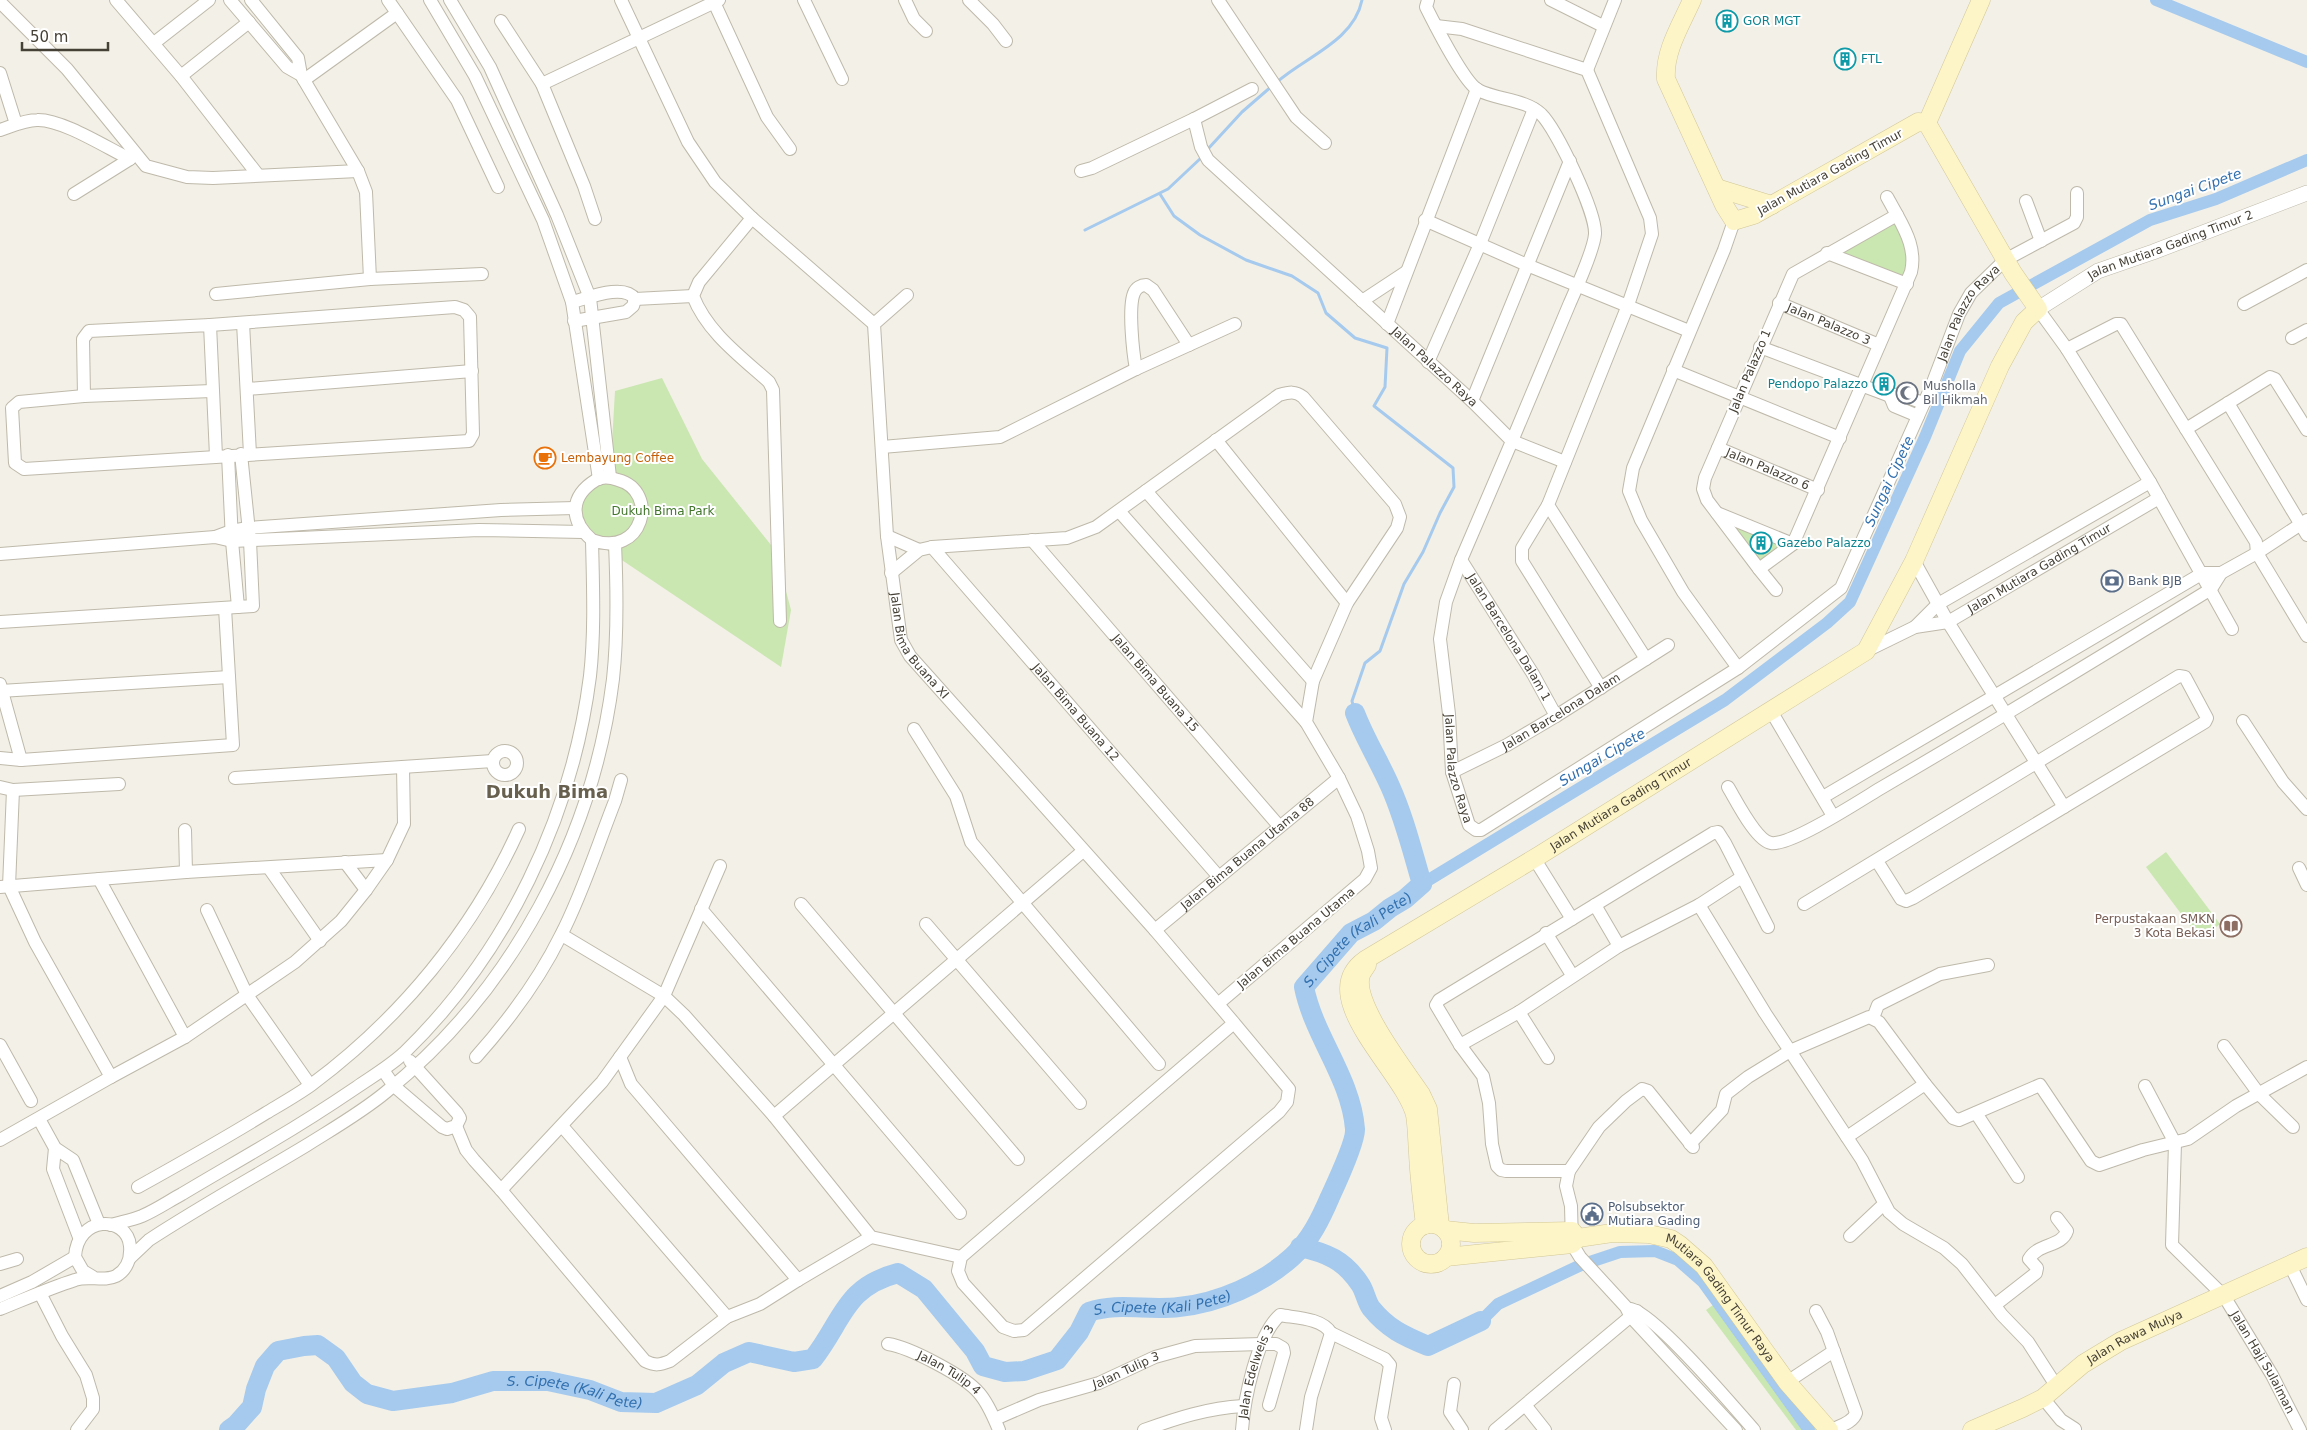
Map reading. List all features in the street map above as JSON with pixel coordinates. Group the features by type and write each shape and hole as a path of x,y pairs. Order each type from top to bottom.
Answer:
{"main road":[{"path":"1692,0 1667,55 1666,79 1724,205 1734,221"},
{"path":"1981,0 1926,124 2034,305"},
{"name":"Jalan Mutiara Gading Timur","path":"1734,221 1754,215 1918,122 1926,124"},
{"path":"1717,188 1772,205"},
{"name":"Jalan Mutiara Gading Timur","path":"1437,1227 1426,1102 1372,1019 1361,993 1361,975 1376,955 1866,651 1914,561 2000,366 2034,305"},
{"path":"1437,1227 1451,1244 1446,1257 1442,1261 1431,1264 1421,1261 1413,1253 1411,1242 1413,1236 1416,1231 1437,1227 1474,1233 1575,1243"},
{"name":"Mutiara Gading Timur Raya","path":"1575,1243 1612,1233 1648,1234 1671,1239 1680,1245 1704,1266 1787,1382 1830,1430"},
{"path":"1446,1257 1575,1243"},
{"name":"Jalan Rawa Mulya","path":"1972,1430 2043,1398 2083,1364 2101,1352 2190,1309 2224,1296 2307,1257"}],"street":[{"path":"116,0 181,76 258,175"},
{"path":"154,43 209,0"},
{"path":"230,0 288,67 303,78"},
{"path":"251,0 298,58 303,78 358,171 366,192 370,279"},
{"path":"388,0 457,100 498,187"},
{"path":"430,0 475,76 543,220 572,302 604,478"},
{"path":"450,0 490,67 557,215 590,298 604,478"},
{"path":"621,0 688,142 715,182 752,218 874,324 907,295"},
{"path":"804,0 842,79"},
{"path":"905,0 914,18 926,31"},
{"path":"969,0 993,24 1006,41"},
{"path":"1218,0 1296,118 1325,143"},
{"path":"1428,0 1426,7 1469,81 1477,89 1534,109 1546,122 1570,161 1584,193 1595,233 1578,285 1512,441 1565,462"},
{"path":"1551,0 1603,26"},
{"path":"1601,688 1522,561 1522,548 1548,505 1628,305 1653,227 1587,70 1615,0"},
{"path":"542,84 715,1 767,117 790,149"},
{"path":"0,2 63,64 146,166 187,177 358,171"},
{"path":"303,78 397,12"},
{"path":"501,21 542,84 584,186 595,219"},
{"path":"181,76 249,22"},
{"path":"1436,26 1462,29 1587,70"},
{"path":"0,74 16,124"},
{"path":"1081,172 1194,119 1252,89"},
{"path":"1386,324 1477,89"},
{"path":"1428,362 1480,244 1534,109"},
{"name":"Jalan Palazzo Raya","path":"1194,119 1201,147 1208,160 1472,401 1512,441 1461,560 1454,585 1446,602 1440,639 1452,772 1469,825 1476,830 1482,830 1738,668 1841,588 1918,416 1959,314 1971,293 2041,241 2074,223 2077,217 2077,193"},
{"path":"0,130 16,124 38,120 57,123 130,159 74,194"},
{"path":"1472,401 1570,161"},
{"name":"Jalan Mutiara Gading Timur 2","path":"2034,305 2098,270 2153,252 2307,193"},
{"path":"1759,569 1793,544 1907,284 1913,264 1913,255 1905,229 1886,196"},
{"path":"2026,201 2041,241"},
{"name":"Jalan Palazzo 1","path":"1776,590 1706,500 1703,489 1705,478 1792,274 1897,215"},
{"path":"752,218 698,282 693,296 700,313 725,343 769,382 772,390 780,622"},
{"path":"1425,220 1527,265 1689,331"},
{"path":"1734,221 1724,250 1633,468 1629,491 1641,520 1674,577 1698,614 1738,668"},
{"path":"1827,253 1907,284"},
{"path":"2244,304 2307,270"},
{"path":"1362,301 1406,272"},
{"path":"216,294 370,279 482,274"},
{"path":"1136,368 1132,345 1132,300 1135,291 1140,286 1146,285 1153,290 1189,345"},
{"path":"572,302 618,291 631,294 635,299"},
{"path":"635,299 693,296"},
{"path":"574,321 626,312 633,306 635,299"},
{"name":"Jalan Palazzo 3","path":"1779,303 1879,346"},
{"path":"2034,305 2067,349 2150,482 2203,573 2232,629"},
{"path":"84,396 83,339 89,331 243,323 455,307 464,310 470,317 473,434 469,441 24,468 17,466 14,459 12,408 14,404 19,402 84,396 212,391"},
{"path":"0,622 253,606 246,454 247,389 243,323"},
{"name":"Jalan Bima Buana XI","path":"874,324 887,536 901,640 905,649 1155,930"},
{"path":"882,447 1000,437 1136,368 1235,324"},
{"path":"2067,349 2116,324 2121,324 2256,542 2257,553 2307,636"},
{"path":"210,325 212,391 232,536 238,607"},
{"path":"2292,338 2307,330"},
{"path":"1760,347 1890,396 1899,394 1923,403"},
{"path":"1673,370 1840,438"},
{"path":"247,389 472,372"},
{"path":"2186,429 2273,378 2307,430"},
{"path":"887,536 925,548 1067,538 1085,533 1119,511 1279,395 1296,392 1303,397 1395,504 1400,517 1397,528 1347,603 1313,681 1306,722"},
{"path":"1890,396 1894,406 1918,416"},
{"path":"1728,787 1758,836 1769,843 1784,842 1833,816 2007,715 2211,589 2221,573 2305,526 2228,403"},
{"path":"1216,440 1347,603"},
{"name":"Jalan Palazzo 6","path":"1718,448 1818,490"},
{"path":"93,1277 83,1271 75,1257 79,1237 87,1228 142,1216 328,1107 383,1070 403,1054 445,1010 471,976 513,911 540,857 562,800 578,742 590,676 594,608 588,536 576,518 576,508 580,493 585,487 604,478 625,482 637,493 642,508 640,524 630,537 615,544 603,544 588,536 478,530 249,534"},
{"name":"Jalan Mutiara Gading Timur","path":"1915,628 1938,604 2150,482"},
{"path":"1146,491 1313,681"},
{"name":"Jalan Mutiara Gading Timur","path":"1866,651 1915,628 1948,622 2159,498"},
{"path":"1548,505 1646,659"},
{"path":"0,554 215,538 477,512 576,508"},
{"name":"Jalan Bima Buana Utama","path":"1119,511 1306,722 1339,778 1357,816 1368,851 1371,868 1365,879 1218,1004"},
{"path":"477,512 478,530"},
{"path":"1716,512 1793,544"},
{"name":"Jalan Bima Buana 15","path":"1032,540 1280,826"},
{"path":"0,1309 77,1279 93,1277 105,1279 116,1276 148,1240 341,1124 394,1086 416,1068 460,1022 499,973 532,920 568,847 584,805 601,745 613,678 618,611 615,544"},
{"path":"891,573 925,548"},
{"name":"Jalan Bima Buana 12","path":"925,548 1219,876"},
{"name":"Jalan Barcelona Dalam 1","path":"1461,560 1533,674 1556,716"},
{"path":"1914,561 1948,622 2064,807"},
{"path":"1823,797 1996,697 2203,573 2221,573"},
{"path":"0,758 21,760 233,744 225,608"},
{"name":"Jalan Barcelona Dalam","path":"1452,772 1507,745 1668,645"},
{"path":"1804,904 2179,676 2185,677 2207,718 2205,722 1906,901 1901,899 1877,860"},
{"path":"21,760 1,688 229,677"},
{"path":"1771,711 1833,816"},
{"path":"2243,721 2283,782 2307,809"},
{"path":"914,729 956,796 971,842 1159,1064"},
{"path":"578,742 601,745"},
{"path":"235,778 493,761"},
{"path":"0,1140 185,1037 295,962 320,941 366,890 387,860 404,824 403,767"},
{"name":"Jalan Bima Buana Utama 88","path":"1155,930 1339,778"},
{"path":"476,1057 499,1030 530,987 562,935 621,780"},
{"path":"0,787 13,790 119,784"},
{"path":"13,790 4,887 111,1077"},
{"path":"138,1186 195,1156 310,1085 369,1036 428,977 468,922 505,860 519,829"},
{"path":"185,830 186,872"},
{"path":"1569,1171 1506,1171 1496,1166 1492,1144 1489,1103 1483,1076 1460,1045 1436,1005 1437,1002 1546,933 1716,832 1725,843 1768,927"},
{"path":"774,1116 1083,851"},
{"path":"1534,858 1572,918"},
{"path":"4,887 186,872 387,860"},
{"path":"345,862 366,890"},
{"path":"501,1190 602,1082 664,996 720,866"},
{"path":"269,868 320,941"},
{"path":"2299,868 2307,885"},
{"path":"1460,1045 1518,1012 1619,946 1699,905 1742,877"},
{"path":"99,879 185,1037"},
{"path":"801,904 1018,1159"},
{"path":"1595,905 1619,946"},
{"path":"1699,905 1790,1051 1847,1137 1878,1188 1884,1204 1896,1218 1940,1245 1962,1264 2028,1342 2057,1387"},
{"path":"702,909 960,1213"},
{"path":"207,910 247,995 310,1085"},
{"path":"926,924 1080,1103"},
{"path":"1155,930 1218,1004 1290,1089 1287,1102 1279,1112 1024,1330 1014,1331 1003,1327 964,1283 958,1271 961,1257 1234,1023"},
{"path":"1546,933 1572,975"},
{"path":"562,935 664,996 684,1015 774,1116 871,1237 961,1257"},
{"path":"1873,1018 1878,1005 1940,974 1988,965"},
{"path":"1518,1012 1548,1058"},
{"path":"1736,1430 1601,1279 1575,1243 1571,1206 1566,1186 1569,1171 1599,1128 1626,1101 1642,1089 1648,1090 1691,1146 1722,1110 1726,1094 1748,1077 1790,1051 1867,1018 1873,1018 1879,1022 1925,1084 1956,1119 1961,1120 2040,1085 2090,1161 2099,1165 2143,1150 2175,1143 2194,1136 2236,1106 2307,1068"},
{"path":"0,1045 31,1101"},
{"path":"2224,1046 2259,1094 2293,1127"},
{"path":"383,1070 394,1086 442,1127 447,1129 456,1126 460,1118 457,1113 403,1054"},
{"path":"620,1057 631,1084 798,1280"},
{"path":"1847,1137 1925,1084"},
{"path":"2145,1086 2175,1143"},
{"path":"1976,1113 2018,1177"},
{"path":"39,1119 55,1148 73,1160 105,1224 123,1232 130,1244 130,1258"},
{"path":"456,1126 466,1150 645,1361 652,1365 660,1365 670,1361 727,1317 767,1300 871,1237"},
{"path":"562,1126 727,1317"},
{"name":"Jalan Haji Sulaiman","path":"2175,1143 2172,1245 2224,1296 2272,1375 2300,1430"},
{"path":"55,1148 53,1168 79,1237"},
{"path":"1850,1236 1884,1204"},
{"path":"1995,1305 2036,1272 2037,1268 2029,1259 2031,1256 2043,1246 2065,1237 2067,1231 2057,1218"},
{"path":"0,1296 32,1282 75,1257"},
{"path":"0,1264 17,1259"},
{"path":"2290,1266 2307,1300"},
{"path":"40,1293 62,1336 86,1375 94,1398 93,1409 77,1430"},
{"path":"1816,1311 1834,1352 1856,1413 1854,1418 1830,1430"},
{"path":"1632,1312 1664,1333 1754,1430"},
{"path":"1495,1430 1526,1406 1632,1312"},
{"name":"Jalan Edelweis 3","path":"1242,1430 1243,1406 1262,1344 1272,1322 1280,1315 1318,1322 1327,1326 1331,1334"},
{"path":"1306,1430 1311,1397 1331,1334 1386,1359 1390,1365 1381,1418 1385,1430"},
{"name":"Jalan Tulip 4","path":"888,1344 906,1349 957,1375 978,1392 997,1424"},
{"path":"1262,1344 1276,1344 1282,1348 1284,1354 1269,1405"},
{"name":"Jalan Tulip 3","path":"997,1424 1039,1400 1099,1383 1155,1357 1195,1346 1262,1344"},
{"path":"1787,1382 1834,1352"},
{"path":"1454,1384 1450,1412 1462,1430"},
{"path":"2043,1398 2061,1420 2075,1429"},
{"path":"1717,1409 1726,1400"},
{"path":"1144,1430 1190,1414 1219,1407 1243,1406"},
{"path":"1526,1406 1545,1430"}],"green space":[{"path":"1896,221 1911,247 1904,278 1841,253"},
{"name":"Dukuh Bima Park","path":"662,378 702,459 775,550 791,610 781,667 592,540 576,517 585,487 610,477 615,391"},
{"path":"1733,524 1785,545 1762,562"},
{"path":"2166,852 2220,924 2200,939 2146,867"},
{"path":"1724,1297 1821,1430 1796,1430 1706,1310"}],"waterway":[{"path":"1277,82 1339,37 1349,27 1357,14 1362,0"},
{"path":"2156,0 2307,62"},
{"path":"1207,150 1242,112 1272,86"},
{"path":"1085,230 1168,189 1202,157"},
{"name":"Sungai Cipete","path":"1422,884 1725,700 1827,623 1850,602 1925,437 1960,351 1999,303 2150,220 2216,199 2307,160"},
{"path":"1160,194 1174,216 1200,235 1246,260 1292,276 1318,293 1326,313 1355,338 1387,348 1385,387 1374,406 1453,468 1454,487 1423,552 1404,584 1380,651 1365,663 1352,701 1355,713"},
{"name":"S. Cipete (Kali Pete)","path":"229,1430 252,1407 256,1389 265,1366 278,1351 304,1346 318,1345 336,1358 353,1383 367,1394 393,1401 452,1393 493,1381 548,1381 590,1390 621,1402 656,1403 697,1385 724,1363 749,1352 794,1362 813,1359 855,1296 880,1279 898,1273 924,1289 975,1351 983,1366 1005,1372 1024,1371 1057,1360 1079,1332 1089,1312 1122,1307 1167,1308 1194,1305 1224,1297 1267,1276 1292,1257 1314,1229 1341,1173 1355,1129 1347,1092 1316,1023 1304,987 1351,933 1374,921 1405,899 1422,884 1400,810 1355,713"},
{"path":"1300,1247 1327,1255 1341,1263 1360,1284 1371,1308 1377,1315 1390,1327 1428,1346 1481,1321"},
{"path":"1481,1321 1498,1304 1581,1265 1620,1252 1655,1251 1678,1260 1703,1282 1809,1430"}],"place":[{"name":"GOR MGT","path":"1727,21"},
{"name":"FTL","path":"1845,59"},
{"name":"Pendopo Palazzo","path":"1884,384"},
{"name":"Musholla Bil Hikmah","path":"1907,393"},
{"name":"Lembayung Coffee","path":"545,458"},
{"name":"Gazebo Palazzo","path":"1761,543"},
{"name":"Bank BJB","path":"2112,581"},
{"name":"Perpustakaan SMKN 3 Kota Bekasi","path":"2231,926"},
{"name":"Polsubsektor Mutiara Gading","path":"1592,1214"}],"district":[{"name":"Dukuh Bima","path":"547,791"}]}
